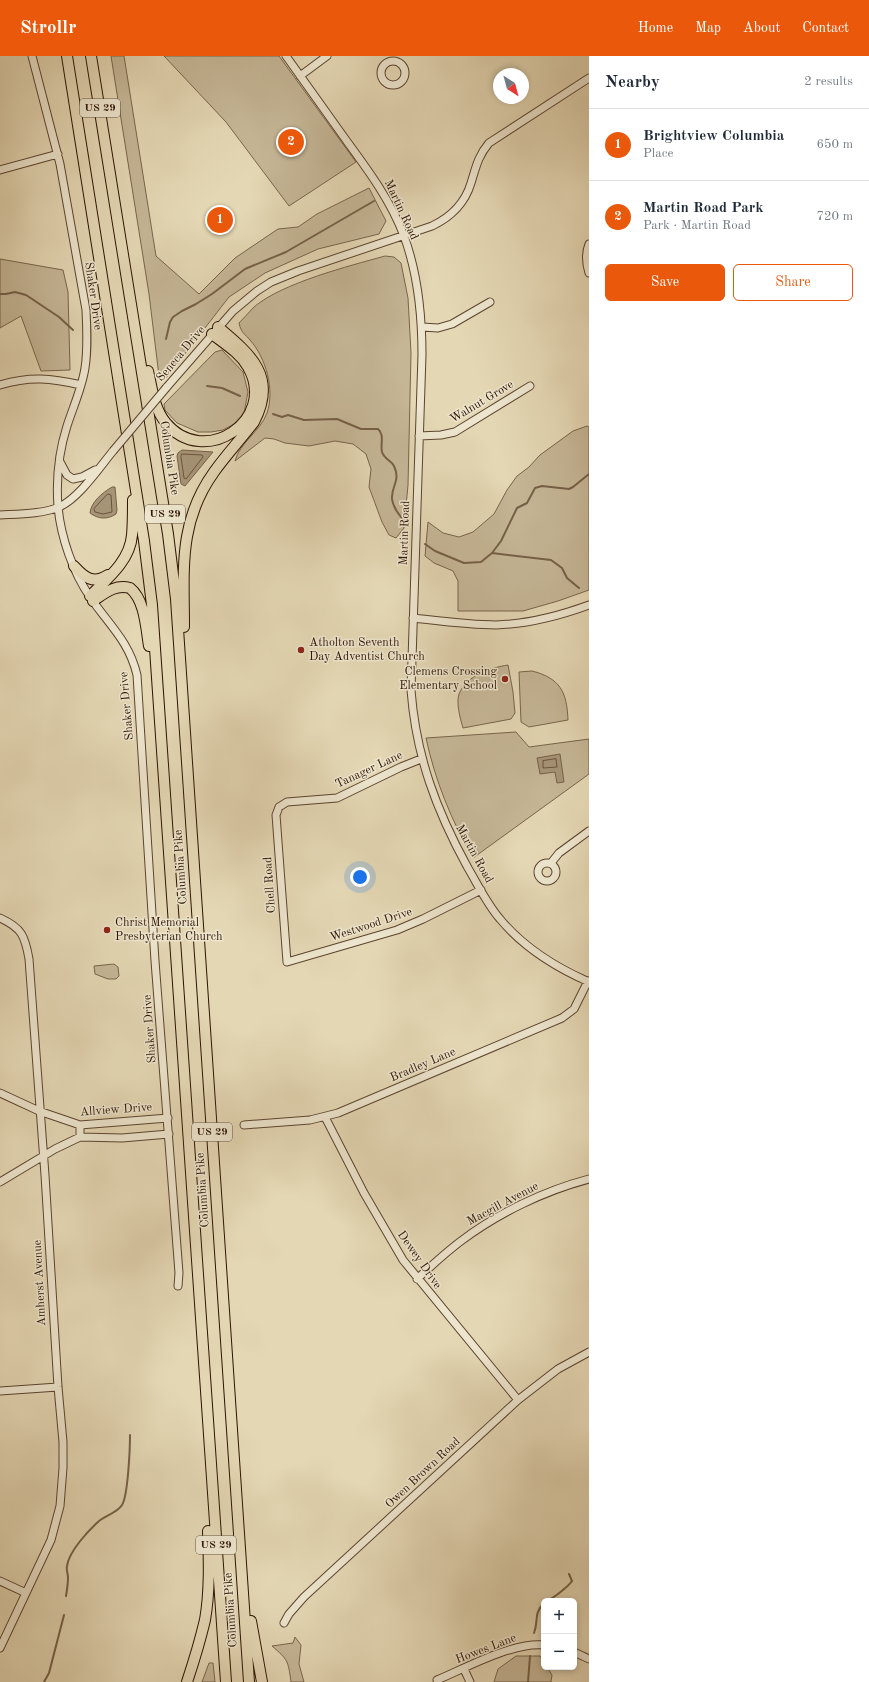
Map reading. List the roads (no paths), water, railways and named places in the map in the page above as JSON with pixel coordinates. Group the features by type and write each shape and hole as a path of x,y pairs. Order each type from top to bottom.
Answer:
{"highway":[{"name":"Columbia Pike","path":"66,56 133,470 152,605 206,1409 226,1682"},
{"name":"Columbia Pike","path":"91,56 168,534 176,599 249,1682"},
{"path":"96,56 108,161"},
{"path":"132,310 158,409 165,422 172,429 187,439 213,440 228,435 242,424 251,410 253,403 254,387 248,367 215,330"},
{"path":"184,720 184,557 188,524 198,500 213,473 254,422 263,396 259,370 250,355 215,330"},
{"path":"91,599 116,570 128,551 132,537 133,470"},
{"path":"74,566 82,574 92,580 103,578 116,570"},
{"path":"91,599 110,589 118,587 130,588 134,592 140,604 158,685"},
{"path":"187,1682 198,1649 205,1619 208,1591 209,1563 206,1409"},
{"path":"239,1544 262,1682"}],"street":[{"name":"Shaker Drive","path":"32,56 58,154 86,310 88,342 85,369 67,425 59,460 58,507 66,542 74,566 91,599 126,644 137,674 155,962 179,1273 178,1286"},
{"name":"Martin Road","path":"286,56 376,181 404,236 418,290 422,327 411,690 414,724 421,759 434,799 444,823 481,890 501,919 526,945 553,964 588,981"},
{"path":"300,76 327,56"},
{"path":"381,56 386,63"},
{"name":"Seneca Drive","path":"0,515 22,514 58,507 69,500 113,451 215,330 246,299 271,282 298,271 404,236 441,221 455,211 464,199 469,190 478,158 489,143 589,78"},
{"path":"1,167 58,154"},
{"path":"589,244 586,260 589,273"},
{"path":"422,327 438,328 452,324 490,302"},
{"path":"0,385 27,378 39,378 62,380 81,385"},
{"name":"Walnut Grove","path":"419,436 441,435 455,432 530,386"},
{"path":"59,460 67,475 73,479 82,477 98,468"},
{"path":"413,618 476,624 516,624 555,616 589,605"},
{"name":"Tanager Lane","path":"279,807 287,802 337,798 421,759"},
{"name":"Chell Road","path":"279,807 276,815 286,962"},
{"path":"551,863 559,853 589,831"},
{"name":"Westwood Drive","path":"286,962 397,930 423,919 481,890"},
{"name":"Amherst Avenue","path":"0,918 8,922 24,936 32,986 42,1156 45,1175 58,1387 63,1442 63,1468 60,1506 51,1540 0,1648"},
{"name":"Bradley Lane","path":"244,1125 310,1120 325,1117 562,1018 574,1009 588,981"},
{"name":"Allview Drive","path":"0,1093 39,1111 80,1125 168,1118"},
{"name":"Dewey Drive","path":"325,1117 330,1130 364,1193 403,1260 417,1279 518,1400"},
{"path":"0,1182 42,1156 80,1137 80,1125"},
{"name":"Allview Drive","path":"80,1137 122,1138 169,1134"},
{"name":"Macgill Avenue","path":"417,1279 460,1241 495,1219 547,1193 566,1185 589,1179"},
{"name":"Owen Brown Road","path":"284,1623 289,1614 304,1597 518,1400 558,1369 589,1352"},
{"path":"0,1391 58,1387"},
{"path":"0,1581 26,1593"},
{"name":"Howes Lane","path":"437,1680 506,1650 541,1645"},
{"path":"577,1653 589,1659"},
{"path":"464,1669 470,1682"}],"water":[{"path":"182,450 213,452 185,486 181,484 177,456"},
{"path":"112,487 115,487 116,514 103,518 96,517 90,513 92,505 104,492"},
{"path":"560,754 564,782 557,783 555,772 540,774 537,758"}],"waterway":[{"path":"166,339 170,322 173,317 212,294 245,269 286,252 374,201"},
{"path":"0,294 15,292 26,295 59,317 73,330"},
{"path":"207,386 222,388 240,396"},
{"path":"273,414 282,417 288,415 304,420 337,419 361,429 378,429 381,434 382,452 393,464 396,471 396,480 392,494 394,506 406,523"},
{"path":"425,544 435,551 464,563 481,562 492,553 501,541 517,508 527,503 535,488 542,486 569,489 589,474"},
{"path":"492,553 551,560 562,568 567,578 579,588"},
{"path":"66,1596 68,1580 67,1567 71,1554 90,1530 99,1521 120,1508 124,1500 128,1472 130,1435"},
{"path":"552,1598 570,1584 572,1581 569,1574"},
{"path":"534,1633 538,1610 541,1607"},
{"path":"44,1682 49,1673 64,1615"},
{"path":"528,1682 530,1656"}],"place":[{"name":"Martin Road Park","path":"291,142"},
{"name":"Brightview Columbia","path":"220,220"},
{"name":"Atholton Seventh Day Adventist Church","path":"301,650"},
{"name":"Clemens Crossing Elementary School","path":"505,679"},
{"name":"Christ Memorial Presbyterian Church","path":"107,930"}]}
